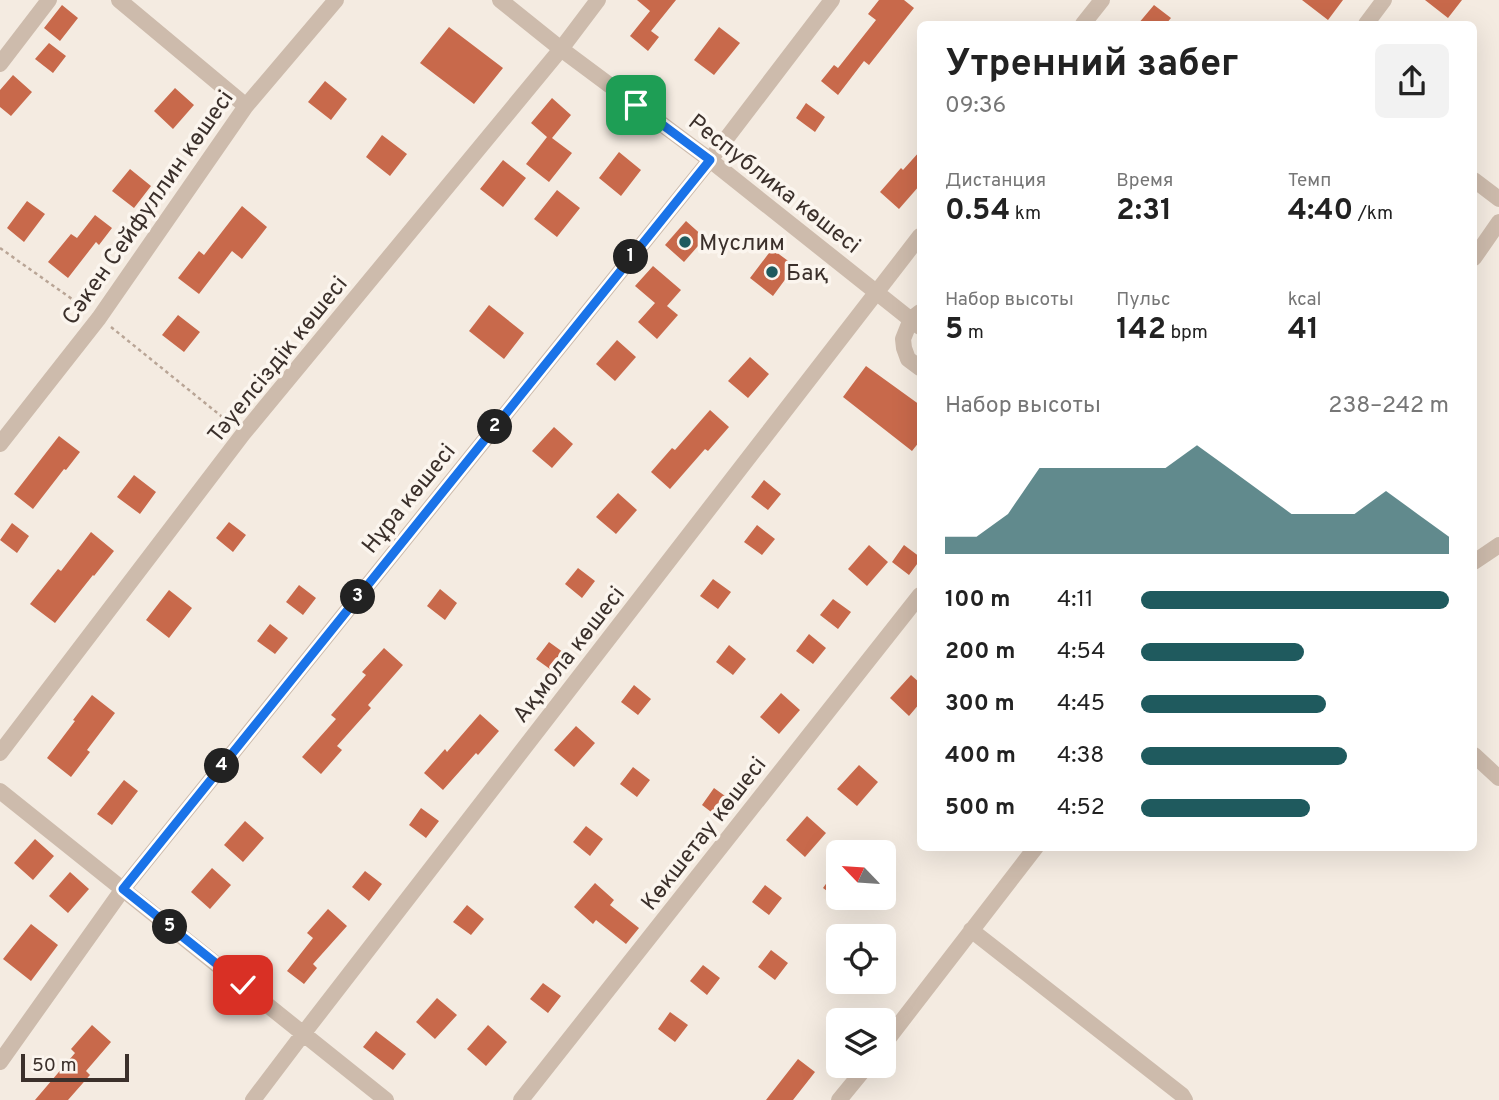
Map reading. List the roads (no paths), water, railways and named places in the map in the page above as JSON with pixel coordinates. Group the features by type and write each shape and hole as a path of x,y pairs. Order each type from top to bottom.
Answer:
{"street":[{"path":"0,64 49,0"},
{"path":"119,0 246,106"},
{"name":"Сәкен Сейфуллин көшесі","path":"0,444 99,318 246,106 336,0"},
{"name":"Республика көшесі","path":"500,0 878,292 917,319"},
{"name":"Тәуелсіздік көшесі","path":"0,754 243,434 561,49 598,0"},
{"name":"Нұра көшесі","path":"0,1062 123,889 710,160 832,0"},
{"path":"1085,21 1102,0"},
{"path":"1368,21 1384,0"},
{"path":"1477,182 1499,199"},
{"path":"1477,254 1499,222"},
{"name":"Ақмола көшесі","path":"253,1100 917,240"},
{"path":"917,319 903,339 908,359 917,366"},
{"path":"1477,560 1499,545"},
{"name":"Көкшетау көшесі","path":"521,1100 917,599"},
{"path":"1477,758 1499,778"},
{"path":"0,791 386,1100"},
{"path":"896,1029 1033,851"},
{"path":"971,930 1181,1098"},
{"path":"839,1100 857,1078"}],"place":[{"name":"Муслим","path":"685,242"},
{"name":"Бақ","path":"772,272"}]}
